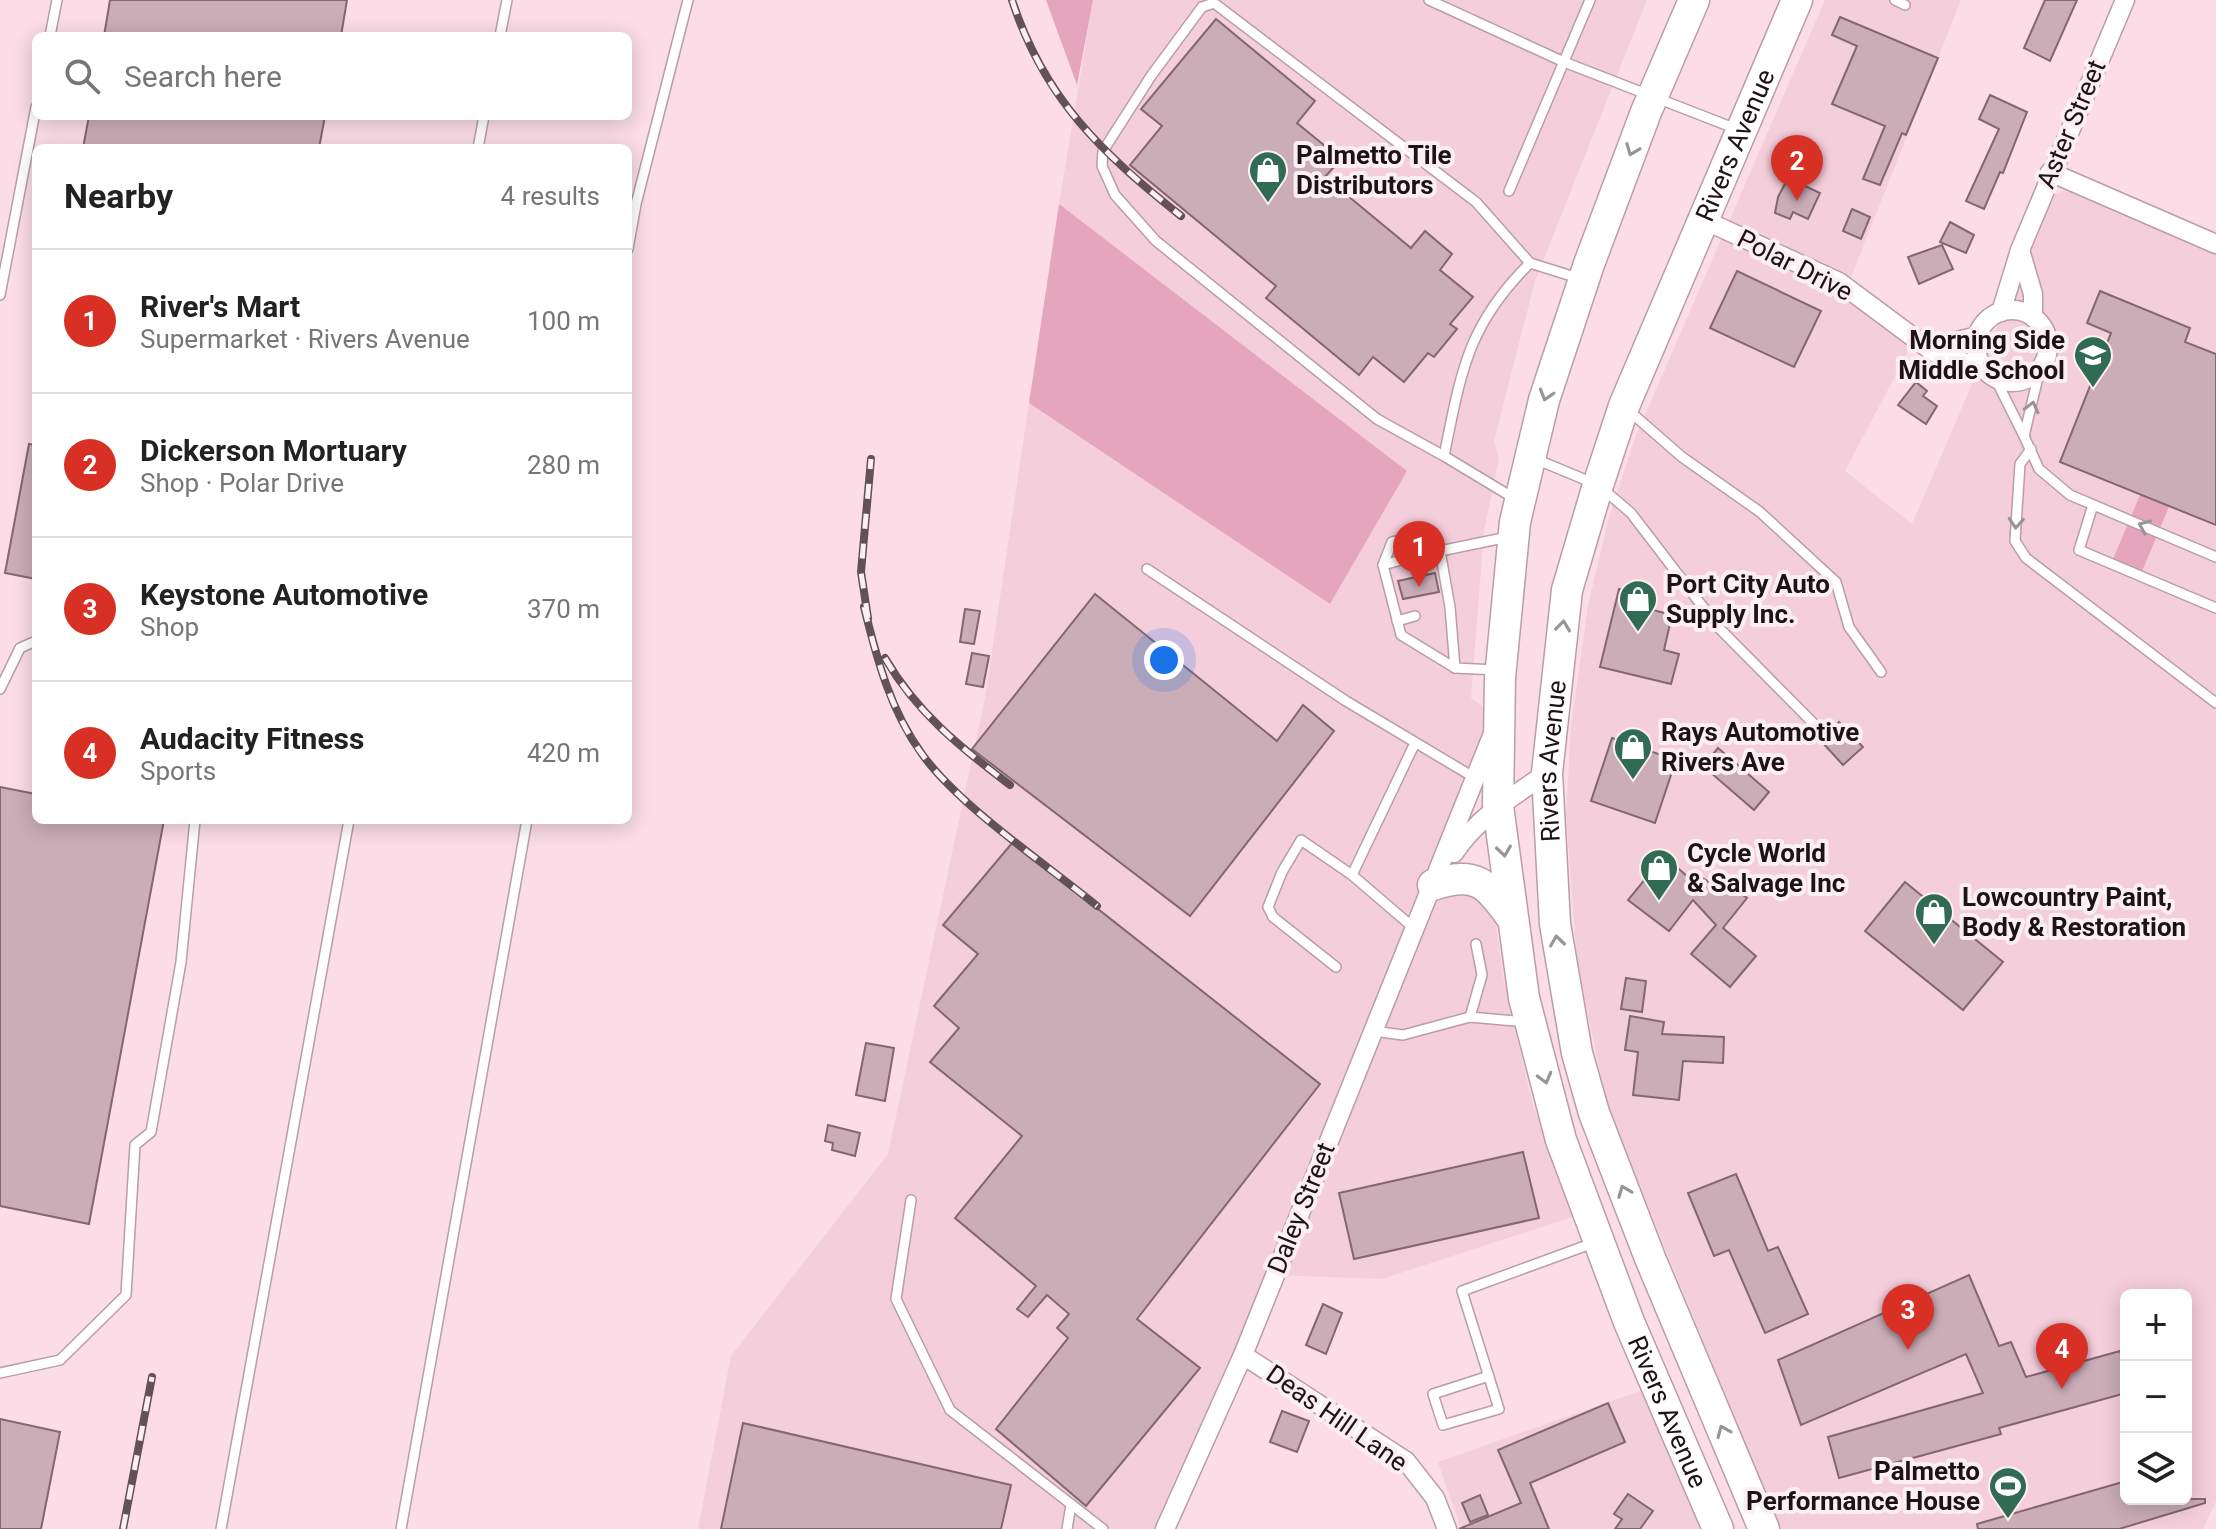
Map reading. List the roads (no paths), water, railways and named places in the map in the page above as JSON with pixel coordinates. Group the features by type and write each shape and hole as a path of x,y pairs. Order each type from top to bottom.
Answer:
{"main road":[{"name":"Rivers Avenue","path":"1694,0 1653,95 1584,280 1544,400 1530,457 1515,536 1500,671 1498,806 1530,1022 1561,1140 1629,1322 1718,1529"},
{"name":"Rivers Avenue","path":"1764,1529 1650,1258 1590,1098 1568,1014 1555,924 1547,773 1567,590 1598,485 1624,406 1797,0"},
{"path":"1433,885 1467,878 1483,883 1513,919"}],"street":[{"name":"Aster Street","path":"2001,312 2020,250 2050,172 2125,0"},
{"path":"2050,172 2216,244"},
{"name":"Polar Drive","path":"1704,220 1839,282 1921,343 1944,357 1990,374"},
{"path":"2020,250 2033,294 2033,317"},
{"path":"2001,312 2023,312 2033,317 2047,336 2046,358 2040,369 2019,381 1990,374 1977,348 1978,336 1991,317 2001,312"},
{"path":"1921,343 1953,342 1978,336"},
{"name":"Daley Street","path":"1165,1529 1243,1355 1499,717"},
{"name":"Daley Street","path":"1433,885 1472,827 1547,773"},
{"name":"Deas Hill Lane","path":"1243,1355 1406,1461 1435,1498 1447,1529"}],"lane":[{"path":"51,32 57,0"},
{"path":"501,32 507,0"},
{"path":"632,226 688,0"},
{"path":"1429,0 1564,62 1742,131"},
{"path":"1509,191 1590,0"},
{"path":"1520,501 1377,419 1156,241 1115,195 1102,166 1103,151 1202,7 1214,3 1476,202 1530,263 1584,280"},
{"path":"0,295 34,120"},
{"path":"479,144 483,120"},
{"path":"1444,456 1463,361 1500,293 1530,263"},
{"path":"2024,436 2040,369"},
{"path":"1990,374 2039,469 2070,495 2216,557"},
{"path":"1624,406 1682,457 1760,512 1836,582 1849,627 1881,672"},
{"path":"2031,449 2020,464 2015,541 2026,558 2216,703"},
{"path":"1530,457 1598,485 1631,513 1719,628 1820,730"},
{"path":"2093,505 2079,550 2216,608"},
{"path":"1455,668 1440,551 1423,536 1392,542 1383,565 1401,635 1455,668 1500,671"},
{"path":"1429,554 1515,536"},
{"path":"1383,565 1401,560"},
{"path":"1147,569 1415,743 1475,778"},
{"path":"1397,621 1415,616"},
{"path":"0,689 4,688 20,648 32,643"},
{"path":"1352,875 1415,743"},
{"path":"0,1373 60,1360 126,1295 135,1145 151,1132 181,962 195,824"},
{"path":"221,1529 348,824"},
{"path":"401,1529 526,824"},
{"path":"1336,967 1273,917 1268,907 1282,872 1301,840 1352,875 1415,929"},
{"path":"1470,1017 1482,975 1476,944"},
{"path":"1373,1031 1403,1035 1470,1017 1530,1022"},
{"path":"911,1200 896,1299 950,1410 1103,1529"},
{"path":"1489,1376 1433,1394 1443,1425 1499,1409 1489,1376 1462,1291 1599,1241"},
{"path":"1067,1529 1071,1505"}],"railway":[{"path":"1012,0 1041,67 1079,122 1126,170 1181,216"},
{"path":"868,618 861,572 871,459"},
{"path":"864,607 893,702 922,754 980,814 1097,906"},
{"path":"885,658 925,712 957,743 1010,785"},
{"path":"123,1529 152,1377"}],"place":[{"name":"Dickerson Mortuary","path":"1797,201"},
{"name":"Palmetto Tile Distributors","path":"1268,204"},
{"name":"Morning Side Middle School","path":"2093,389"},
{"name":"River's Mart","path":"1419,587"},
{"name":"Port City Auto Supply Inc.","path":"1638,633"},
{"name":"Rays Automotive Rivers Ave","path":"1633,781"},
{"name":"Cycle World & Salvage Inc","path":"1659,902"},
{"name":"Lowcountry Paint, Body & Restoration","path":"1934,946"},
{"name":"Keystone Automotive","path":"1908,1350"},
{"name":"Audacity Fitness","path":"2062,1389"},
{"name":"Palmetto Performance House","path":"2008,1520"}]}
